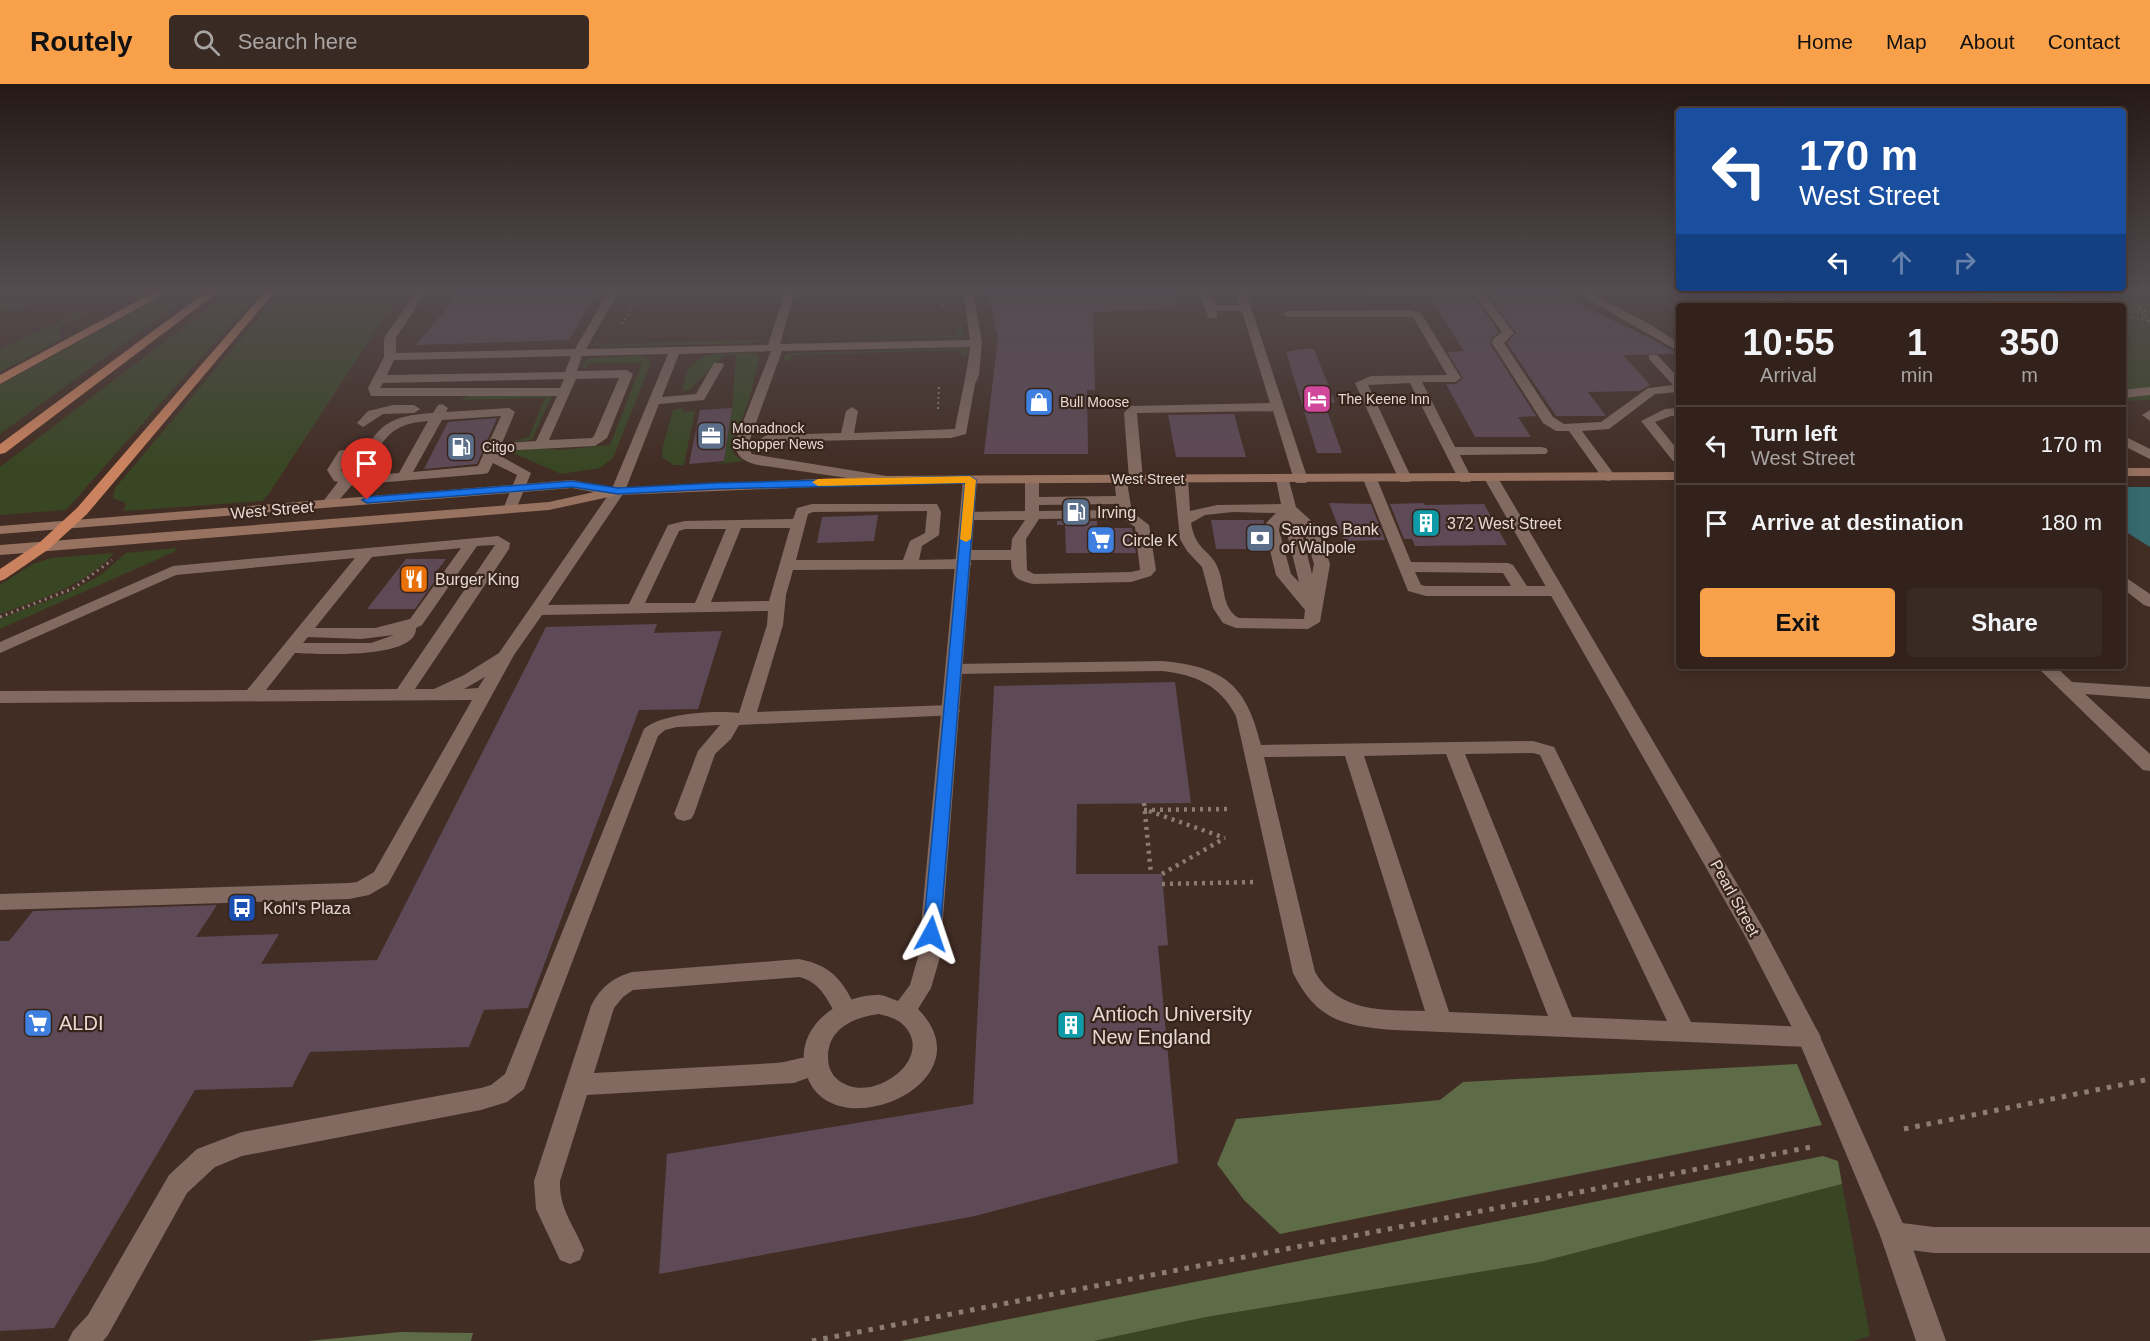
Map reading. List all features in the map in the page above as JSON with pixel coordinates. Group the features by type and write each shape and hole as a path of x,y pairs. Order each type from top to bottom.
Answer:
{"highway":[{"path":"0,380 60,348"},
{"path":"0,450 138,348"},
{"path":"0,576 44,546 69,525 222,348"}],"street":[{"path":"390,348 390,357 373,391 379,394 565,392"},
{"path":"541,444 565,392 572,365 581,348"},
{"path":"390,357 753,348"},
{"path":"775,348 742,442 742,450 747,457 774,464 888,480"},
{"path":"767,440 951,434 961,431 969,384 973,375 976,348"},
{"path":"1258,348 1300,480"},
{"path":"1405,479 1361,383 1371,380 1450,380 1455,376 1437,348"},
{"path":"1501,348 1548,420 1556,427 1604,426 1652,391 1676,388"},
{"path":"0,902 349,891 374,884 386,872 506,655 618,491 675,350"},
{"path":"1653,357 1676,381"},
{"path":"655,401 700,397 717,365"},
{"path":"379,379 625,373 627,376 598,441 541,444 492,451"},
{"path":"403,477 440,412 450,400 465,393 478,377"},
{"path":"1415,380 1465,479"},
{"path":"2126,394 2150,391"},
{"path":"1032,480 1032,512 1019,539 1019,571 1025,577 1140,576 1148,570 1143,529 1127,511 1130,413 1134,409 1277,407"},
{"path":"344,454 334,470 339,478 348,481 483,471 509,412 378,411 366,417 363,423"},
{"path":"847,437 852,411"},
{"path":"328,504 338,488 357,474 389,425 405,418 440,412"},
{"path":"1676,412 1647,421 1676,453"},
{"path":"1573,428 1609,477"},
{"path":"2126,441 2150,455"},
{"path":"492,451 523,471 525,475 510,509"},
{"path":"1451,452 1541,451"},
{"path":"2126,472 2147,472"},
{"name":"West Street","path":"0,550 549,506 618,491 888,480 1300,480 1676,476"},
{"name":"Pearl Street","path":"1491,478 1754,932 1809,1037 1894,1235 1931,1341"},
{"path":"1181,479 1189,544 1209,564 1222,613 1229,620 1248,624 1308,624 1314,619 1312,609 1289,568 1279,528 1289,509"},
{"path":"1370,479 1412,586 1418,591 1557,591"},
{"path":"904,1011 920,988 929,957 970,480"},
{"path":"1282,480 1289,509 1310,526 1322,564 1312,609"},
{"name":"West Street","path":"0,530 572,484 618,491"},
{"path":"684,814 707,751 739,718 775,625 786,565 802,511 812,508 932,507 934,512 932,535 915,544 910,564"},
{"path":"1185,521 1190,514 1201,510 1289,509"},
{"path":"968,516 1032,512 1127,511"},
{"path":"1032,512 1127,511"},
{"path":"635,608 673,528 686,525 799,523"},
{"path":"702,608 735,524"},
{"path":"0,648 148,580 174,571 498,540 503,543 402,694"},
{"path":"291,648 387,646 402,639 472,543"},
{"path":"252,695 368,552"},
{"path":"786,565 910,564 1019,555"},
{"path":"1405,567 1508,568 1522,591"},
{"path":"2126,583 2150,602"},
{"path":"536,610 777,606"},
{"path":"303,632 384,633 402,629 416,622"},
{"path":"437,694 470,679 506,655"},
{"path":"955,669 1181,667 1219,680 1230,689 1245,717 1304,973 1311,988 1325,1003 1342,1012 1365,1018 1809,1037"},
{"path":"2048,669 2150,765"},
{"path":"2067,687 2150,693"},
{"path":"0,697 484,694"},
{"path":"83,1341 98,1325 178,1184 205,1157 223,1149 258,1141 481,1099 507,1088 515,1081 650,734 667,722 951,711"},
{"path":"1253,751 1533,747 1547,751 1684,1032"},
{"path":"1453,748 1564,1027"},
{"path":"1352,749 1440,1022"},
{"path":"570,1250 548,1211 545,1194 547,1181 603,1006 610,993 620,985 633,981 799,968 810,969 825,976 846,1012"},
{"path":"879,1004 897,1007 904,1011 912,1014 922,1027 927,1042 924,1058 916,1074 902,1086 884,1096 864,1099 847,1097 832,1090 821,1079 815,1065 816,1050 821,1035 831,1022 846,1012 862,1006 879,1004"},
{"path":"578,1085 776,1074 794,1072 815,1065"},
{"path":"1894,1235 1934,1240 2150,1240"}],"path":[{"path":"938,409 939,385"},
{"path":"0,617 59,595 114,559"},
{"path":"1144,803 1151,874"},
{"path":"1144,810 1232,809"},
{"path":"1144,810 1225,838 1162,874"},
{"path":"1162,884 1260,882"},
{"path":"1904,1130 2150,1080"},
{"path":"812,1341 1811,1147"}],"green space":[{"path":"3,348 45,348 0,372 0,349"},
{"path":"68,348 118,348 0,434 0,385"},
{"path":"157,348 210,348 66,510 0,515 0,467"},
{"path":"233,348 365,348 262,501 124,511 126,503 113,498 115,488"},
{"path":"967,348 967,354 962,357 959,350 792,355 790,361 784,360 785,355 792,353"},
{"path":"2128,348 2150,348 2150,400 2126,401 2126,357"},
{"path":"756,353 759,359 750,397 732,444 734,454 743,461 714,465 724,462 732,408 736,355 724,356 689,390 683,391 685,377 690,367 698,360 708,356"},
{"path":"638,356 648,359 651,363 613,458 600,468 561,474 508,451 533,448 558,450 610,445 642,363 589,363 586,369 582,367 586,360 591,358"},
{"path":"474,395 552,396 532,439 511,441 529,437 545,398 458,400"},
{"path":"682,408 684,412 695,411 684,465 673,465 662,457 662,450 673,410"},
{"path":"177,548 174,552 0,629 0,619 72,591 102,574 126,553"},
{"path":"114,553 76,583 0,614 0,585 33,564 51,558"},
{"path":"1797,1064 1822,1125 1280,1234 1244,1200 1217,1164 1236,1119 1440,1100 1463,1082"},
{"path":"1823,1156 1838,1161 1842,1184 1540,1262 1206,1317 1094,1341 900,1341"},
{"path":"1842,1184 1870,1336 1853,1341 1094,1341 1206,1317 1540,1262"},
{"path":"400,1332 473,1333 471,1341 308,1341"}],"water":[{"path":"2126,459 2150,476 2150,547 2126,532"}],"pier":[{"path":"2126,458 2150,475 2150,487 2126,487"}],"building":[{"path":"997,348 1094,348 1095,390 1087,390 1088,454 984,454"},
{"path":"1462,348 1492,348 1536,416 1518,417 1531,437 1475,437 1446,384 1456,384 1463,378 1447,352 1464,351"},
{"path":"1510,348 1667,348 1676,353 1623,355 1650,385 1639,391 1588,392 1606,416 1556,416"},
{"name":"The Keene Inn","path":"1314,349 1335,402 1325,405 1342,453 1317,453 1286,352"},
{"name":"Monadnock Shopper News","path":"732,408 724,461 689,464 700,410"},
{"path":"1234,414 1246,457 1176,457 1168,415"},
{"name":"Citgo","path":"497,418 477,464 424,469 448,422"},
{"path":"1329,503 1371,504 1385,540 1344,541"},
{"name":"372 West Street","path":"1424,503 1425,505 1484,504 1507,545 1415,546 1412,539 1404,539 1390,504"},
{"path":"878,515 874,541 817,543 822,517"},
{"name":"Savings Bank of Walpole","path":"1211,520 1264,520 1263,531 1267,549 1216,549"},
{"name":"Circle K","path":"1057,521 1097,521 1097,528 1132,528 1136,553 1066,553 1065,525 1057,525"},
{"name":"Burger King","path":"406,559 446,559 436,572 441,572 415,609 367,609"},
{"path":"657,624 654,633 722,631 698,709 639,710 528,1008 484,1010 469,1047 310,1052 292,1087 195,1090 54,1328 0,1331 0,941 9,941 33,911 217,905 196,937 279,934 261,964 377,960 546,627"},
{"name":"Antioch University New England","path":"1175,682 1191,803 1077,804 1076,874 1162,874 1168,945 1158,946 1178,1163 975,1216 659,1274 667,1154 973,1104 994,686"}],"slow traffic":[{"path":"818,482 970,480 966,539"}],"place":[{"name":"The Keene Inn","path":"1317,399"},
{"name":"Bull Moose","path":"1039,402"},
{"name":"Monadnock Shopper News","path":"711,436"},
{"name":"Citgo","path":"461,447"},
{"name":"Irving","path":"1076,512"},
{"name":"372 West Street","path":"1426,523"},
{"name":"Savings Bank of Walpole","path":"1260,538"},
{"name":"Circle K","path":"1101,540"},
{"name":"Burger King","path":"414,579"},
{"name":"Kohl's Plaza","path":"242,908"},
{"name":"ALDI","path":"38,1023"},
{"name":"Antioch University New England","path":"1071,1025"}],"route":[{"path":"367,500 572,484 618,491 694,486 970,480 931,934"}]}
